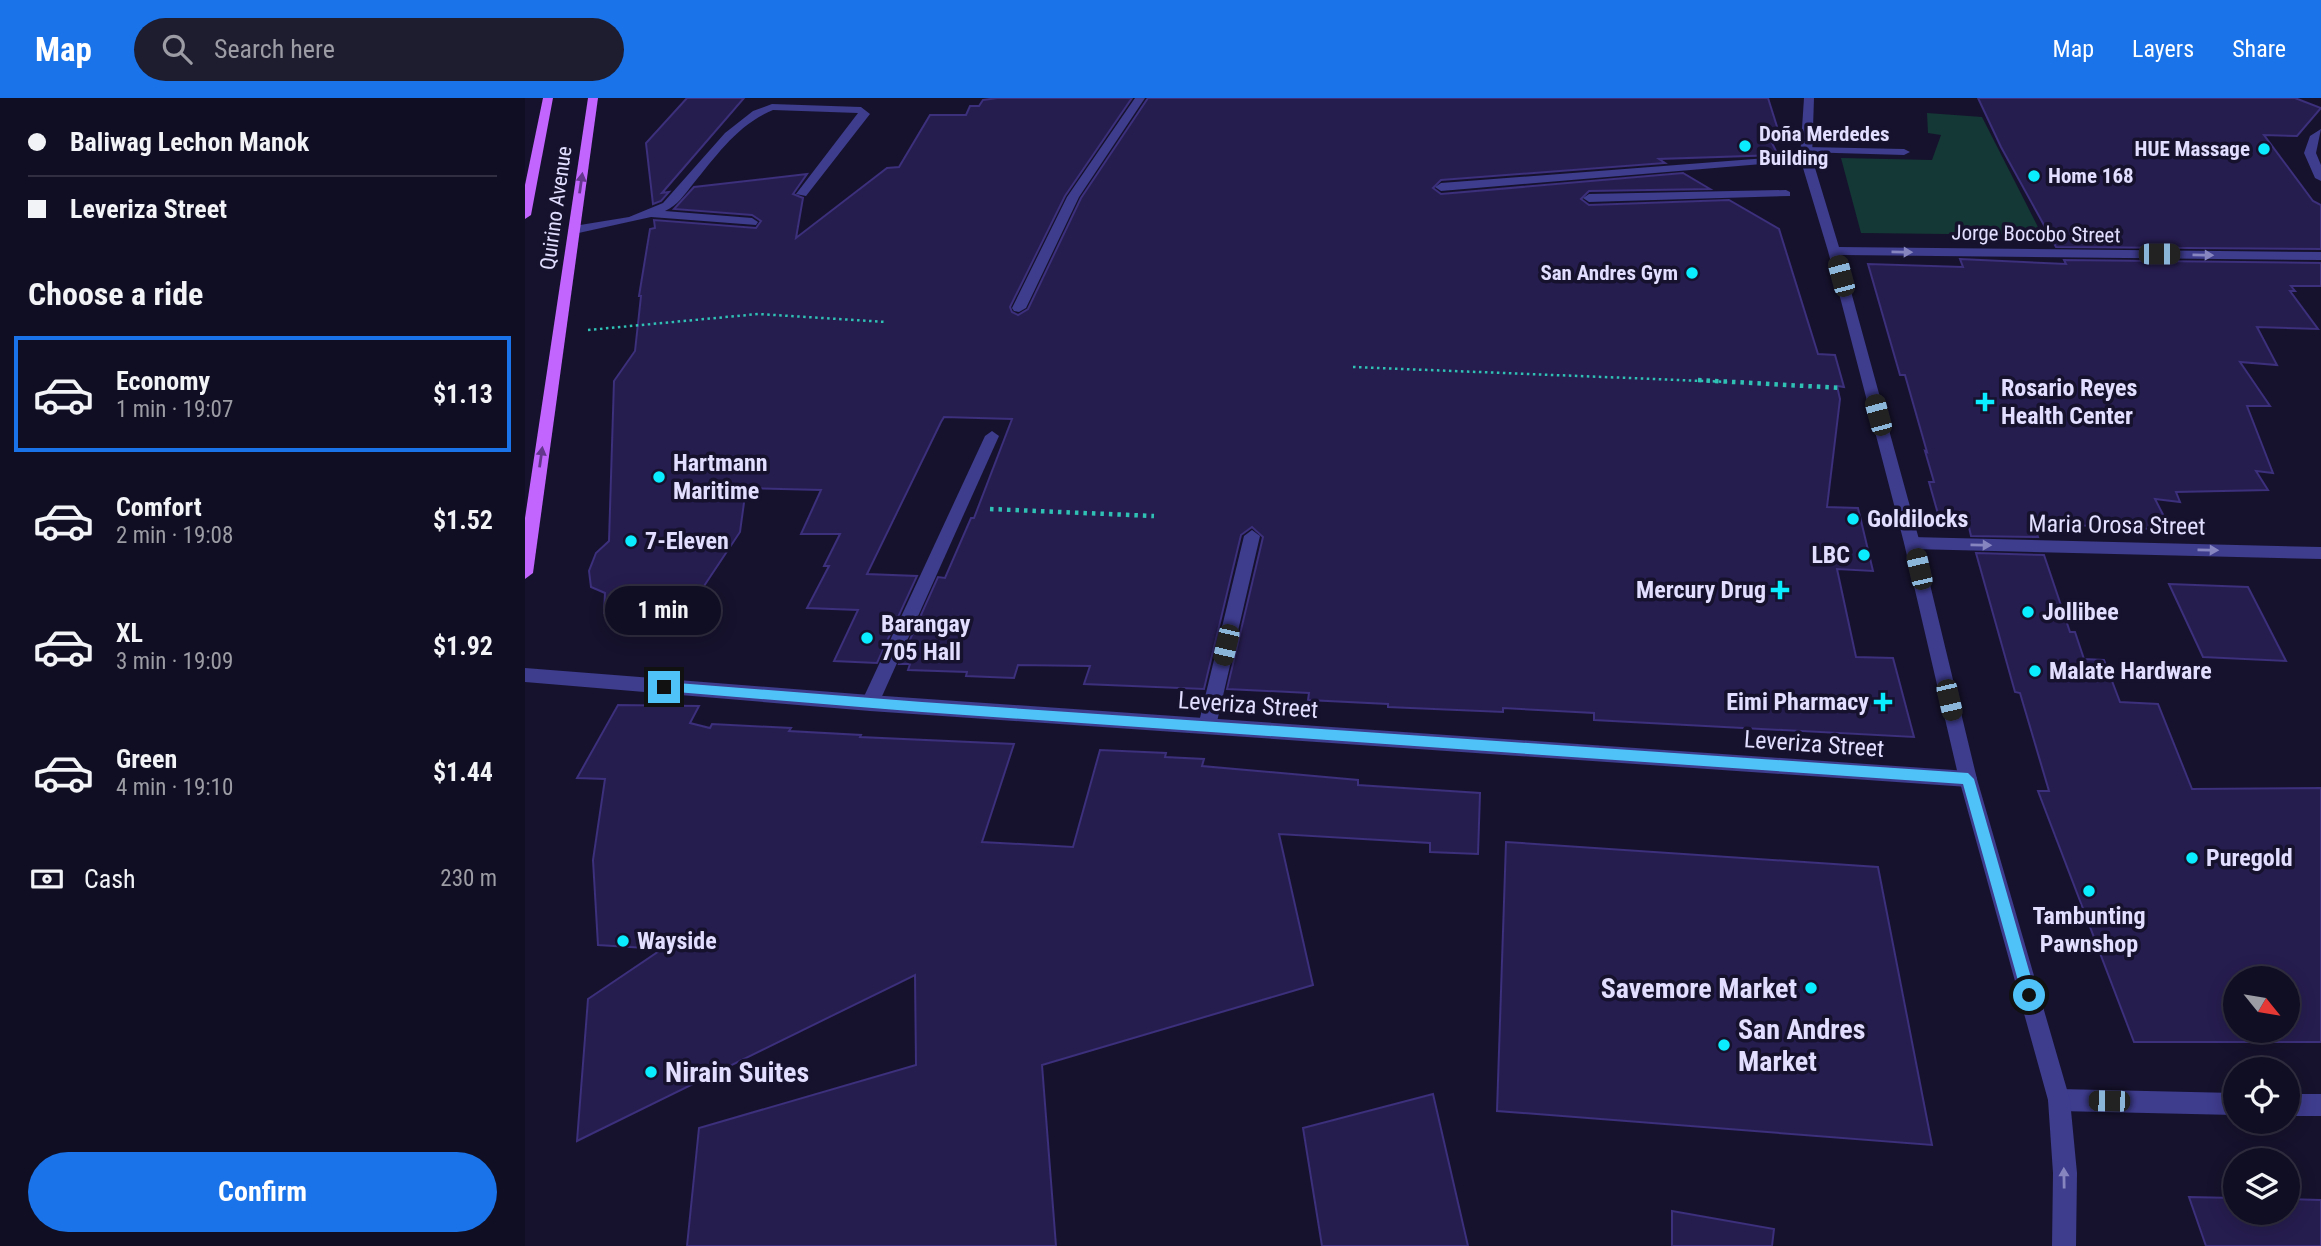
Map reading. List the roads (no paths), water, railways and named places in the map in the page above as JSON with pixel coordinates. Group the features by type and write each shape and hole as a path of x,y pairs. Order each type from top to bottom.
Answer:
{"main road":[{"name":"Quirino Avenue","path":"525,215 548,98"},
{"name":"Quirino Avenue","path":"525,573 593,98"}],"street":[{"path":"1019,308 1059,221 1084,179 1124,127 1140,98"},
{"path":"1809,98 1806,154 1912,543 1968,779 2059,1100 2064,1173 2064,1246"},
{"path":"652,214 675,199 744,120 760,110 772,107 862,110 865,114 802,194"},
{"path":"2321,132 2316,136 2310,153 2321,178"},
{"path":"1441,187 1806,154 1904,152"},
{"path":"1589,198 1786,194"},
{"path":"574,230 652,214 752,222"},
{"name":"Jorge Bocobo Street","path":"1834,251 2321,256"},
{"path":"870,703 992,436"},
{"path":"1207,726 1252,536"},
{"name":"Maria Orosa Street","path":"1912,543 2321,553"},
{"name":"Leveriza Street","path":"525,675 870,703 1968,779"},
{"path":"2059,1100 2223,1104"},
{"path":"2300,1105 2321,1105"}],"place":[{"name":"Doña Merdedes Building","path":"1745,146"},
{"name":"HUE Massage","path":"2264,149"},
{"name":"Home 168","path":"2034,176"},
{"name":"San Andres Gym","path":"1692,273"},
{"name":"Rosario Reyes Health Center","path":"1985,402"},
{"name":"Hartmann Maritime","path":"659,477"},
{"name":"Goldilocks","path":"1853,519"},
{"name":"7-Eleven","path":"631,541"},
{"name":"LBC","path":"1864,555"},
{"name":"Mercury Drug","path":"1780,590"},
{"name":"Jollibee","path":"2028,612"},
{"name":"Barangay 705 Hall","path":"867,638"},
{"name":"Malate Hardware","path":"2035,671"},
{"name":"Eimi Pharmacy","path":"1883,702"},
{"name":"Puregold","path":"2192,858"},
{"name":"Tambunting Pawnshop","path":"2089,891"},
{"name":"Wayside","path":"623,941"},
{"name":"Savemore Market","path":"1811,988"},
{"name":"San Andres Market","path":"1724,1045"},
{"name":"Nirain Suites","path":"651,1072"}]}
